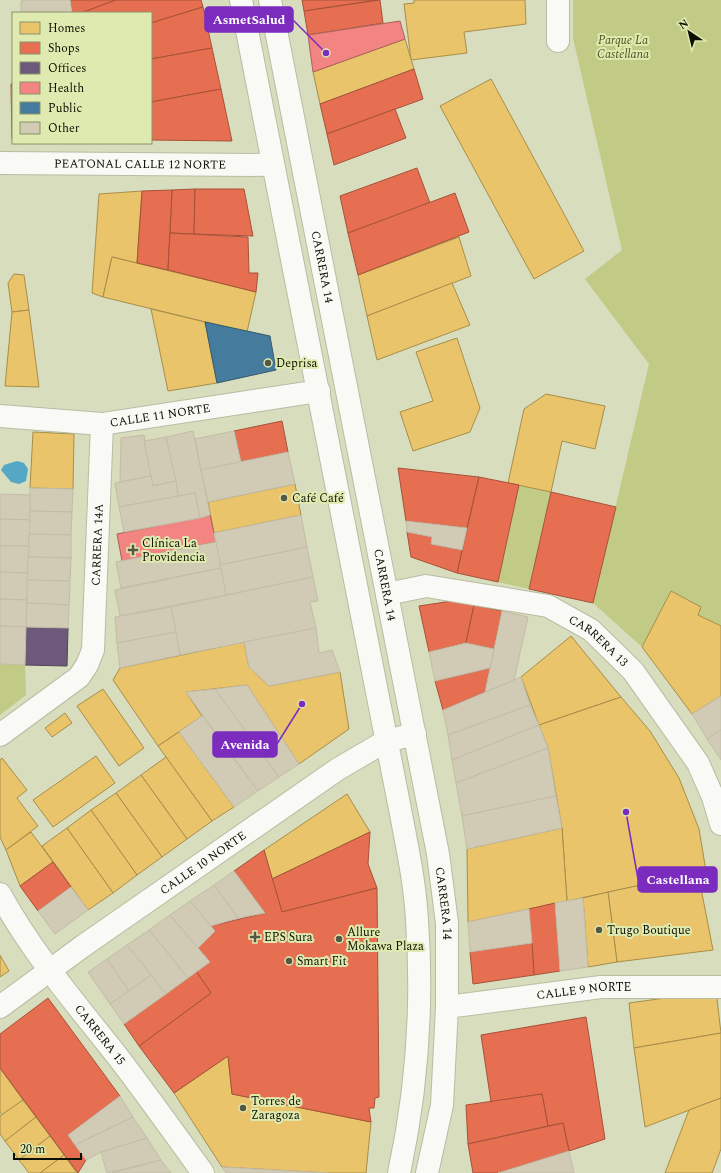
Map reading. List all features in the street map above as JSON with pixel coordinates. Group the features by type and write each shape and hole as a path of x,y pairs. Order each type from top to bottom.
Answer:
{"street":[{"path":"241,0 319,391 409,859 417,920 418,1039 412,1104 399,1173"},
{"name":"CARRERA 14","path":"270,0 434,832 446,915 448,1007 442,1105 427,1173"},
{"path":"558,0 558,41"},
{"name":"PEATONAL CALLE 12 NORTE","path":"4,162 273,165"},
{"name":"CALLE 11 NORTE","path":"0,416 102,424 319,391"},
{"name":"CARRERA 14A","path":"0,735 79,677 93,650 102,424"},
{"name":"CARRERA 13","path":"388,594 426,586 548,606 591,630 633,671 698,763 713,797 721,824"},
{"name":"CALLE 10 NORTE","path":"0,1007 338,769 386,742 415,734"},
{"name":"CARRERA 15","path":"0,894 11,914 51,970 123,1064 203,1173"},
{"name":"CALLE 9 NORTE","path":"448,1007 601,987 721,987"}],"green space":[{"name":"Parque La Castellana","path":"573,0 721,0 721,626 698,615 701,607 671,591 642,647 593,603 649,364 585,279 622,250 573,38"},
{"path":"519,485 551,492 529,589 498,582"},
{"path":"0,664 25,665 26,695 0,715"}],"water":[{"path":"17,461 24,463 28,469 26,481 19,484 11,482 1,470 4,465"}],"building: Homes":[{"path":"414,0 525,0 526,24 464,32 467,53 411,60 404,4 414,3"},
{"path":"405,39 414,69 320,104 313,72"},
{"path":"491,79 584,251 534,279 440,106"},
{"path":"142,191 137,263 112,257 103,297 92,293 99,194"},
{"path":"459,237 471,276 367,316 358,275"},
{"path":"112,257 256,292 247,332 103,297"},
{"path":"14,274 24,275 29,310 12,312 8,283"},
{"path":"452,283 470,325 377,360 367,316"},
{"path":"151,309 205,322 217,383 168,391"},
{"path":"29,310 39,387 5,386 12,312"},
{"path":"457,338 480,408 470,432 413,451 400,412 433,401 416,352"},
{"path":"546,394 605,406 595,449 562,441 551,492 508,483 524,409"},
{"path":"33,432 74,434 73,489 30,488"},
{"path":"295,484 301,515 214,533 208,502"},
{"path":"671,591 701,607 698,615 721,626 721,696 692,714 642,647"},
{"path":"571,636 621,697 539,725 521,677"},
{"path":"244,642 249,667 269,686 340,672 349,729 299,764 247,685 186,692 202,716 158,746 113,680 120,668"},
{"path":"103,689 144,748 119,766 77,706"},
{"path":"621,697 650,731 679,778 699,829 706,871 567,901 562,828 548,748 539,725"},
{"path":"65,713 72,723 52,737 45,728"},
{"path":"179,732 234,807 212,821 158,746"},
{"path":"96,756 115,783 53,827 33,800"},
{"path":"166,757 212,821 187,839 141,775"},
{"path":"2,758 27,790 17,798 38,826 6,850 0,837 0,760"},
{"path":"141,775 187,839 162,857 116,793"},
{"path":"116,793 162,857 137,875 91,810"},
{"path":"347,794 370,832 272,879 264,850"},
{"path":"91,810 137,875 113,893 67,828"},
{"path":"67,828 113,893 88,910 42,846"},
{"path":"562,828 567,901 468,922 467,849"},
{"path":"31,832 53,862 20,886 6,850"},
{"path":"698,873 713,950 617,962 608,892"},
{"name":"Trugo Boutique","path":"608,892 617,962 588,967 583,898"},
{"path":"0,955 9,971 0,977"},
{"path":"716,991 721,1033 634,1048 629,1003"},
{"path":"721,1033 721,1098 645,1127 634,1048"},
{"name":"Torres de Zaragoza","path":"228,1056 232,1094 371,1122 366,1173 328,1173 222,1167 174,1093"},
{"path":"0,1068 23,1100 2,1115 0,1112"},
{"path":"721,1098 721,1149 712,1173 665,1173 689,1110"},
{"path":"23,1100 36,1117 5,1141 0,1134 0,1116"},
{"path":"36,1117 50,1136 19,1160 5,1141"},
{"path":"50,1136 64,1155 40,1173 29,1173 19,1160"},
{"path":"64,1155 77,1173 40,1173"}],"building: Shops":[{"path":"70,0 116,0 84,12 72,12"},
{"path":"116,0 201,0 203,7 152,23 152,12 84,12"},
{"path":"302,0 377,0 304,11"},
{"path":"380,0 383,23 308,35 304,11"},
{"path":"203,7 212,48 152,59 152,23"},
{"path":"212,48 221,89 152,102 152,59"},
{"path":"414,69 423,99 327,134 320,104"},
{"path":"11,84 12,84 12,139"},
{"path":"221,89 232,141 152,140 152,102"},
{"path":"395,109 406,138 334,165 327,134"},
{"path":"417,168 430,203 348,233 340,196"},
{"path":"195,189 194,234 170,233 172,190"},
{"path":"195,189 244,189 253,236 194,234"},
{"path":"172,190 168,270 137,263 142,191"},
{"path":"455,193 469,232 358,275 348,233"},
{"path":"170,233 248,237 249,273 258,273 256,292 168,270"},
{"path":"282,421 288,452 241,462 234,431"},
{"path":"398,468 479,477 467,528 406,521"},
{"path":"479,477 519,485 498,582 457,573"},
{"path":"551,492 616,507 593,603 529,589"},
{"path":"407,532 432,537 431,544 462,550 457,573 411,557"},
{"path":"452,601 474,605 466,643 429,652 419,606"},
{"path":"474,605 502,611 494,649 466,643"},
{"path":"490,668 485,692 443,710 435,681"},
{"path":"370,832 368,864 377,888 282,912 272,879"},
{"path":"264,850 282,912 377,888 379,1097 375,1098 374,1108 369,1108 371,1122 232,1094 228,1056 174,1093 139,1046 211,993 196,971 210,962 198,948 215,931 211,926 265,913 234,871"},
{"path":"53,862 71,887 38,911 20,886"},
{"path":"555,903 560,971 534,975 529,909"},
{"path":"532,943 534,975 473,984 470,952"},
{"path":"196,971 211,993 139,1046 124,1024"},
{"path":"48,998 120,1096 68,1135 86,1160 78,1173 0,1068 0,1034"},
{"path":"586,1017 605,1139 569,1151 563,1123 548,1126 542,1094 491,1102 481,1035"},
{"path":"542,1094 548,1126 468,1144 466,1105"},
{"path":"563,1123 569,1151 498,1173 473,1173 468,1144"}],"building: Offices":[{"path":"26,627 68,628 67,666 25,665"}],"building: Health":[{"path":"400,21 405,39 313,72 308,35"},
{"path":"210,515 216,542 122,561 117,534"}],"building: Public":[{"path":"205,322 270,336 276,370 217,383"}],"building: Other":[{"path":"70,0 72,12 21,12 21,1"},
{"path":"193,431 210,515 200,518 195,493 178,496 166,437"},
{"path":"234,431 241,462 201,470 195,439"},
{"path":"144,435 151,476 120,482 121,438"},
{"path":"166,437 176,481 153,486 144,441"},
{"path":"288,452 295,484 208,502 201,470"},
{"path":"151,476 153,486 176,481 178,496 119,507 115,483"},
{"path":"30,488 73,489 72,512 30,511"},
{"path":"195,493 200,518 124,532 119,507"},
{"path":"0,494 30,495 30,520 0,519"},
{"path":"30,511 72,512 71,535 29,534"},
{"path":"301,515 307,547 220,565 214,533"},
{"path":"0,519 30,520 29,546 0,546"},
{"path":"406,521 467,528 462,550 431,544 432,537 407,532"},
{"path":"29,534 71,535 71,558 28,557"},
{"path":"216,542 221,568 121,588 116,562"},
{"path":"0,546 29,546 28,573 0,572"},
{"path":"307,547 313,577 226,595 220,565"},
{"path":"28,557 71,558 70,581 27,580"},
{"path":"221,568 226,595 120,616 115,590"},
{"path":"0,572 28,573 27,600 0,599"},
{"path":"313,577 318,601 310,602 316,628 180,655 171,607"},
{"path":"27,580 70,581 69,605 27,603"},
{"path":"0,599 27,600 26,627 0,626"},
{"path":"27,603 69,605 68,628 26,627"},
{"path":"171,607 176,632 117,643 115,617"},
{"path":"502,611 528,617 514,680 485,692"},
{"path":"0,626 26,627 25,665 0,664"},
{"path":"316,628 319,653 332,650 340,672 269,686 249,667 244,642"},
{"path":"176,632 180,655 120,668 117,643"},
{"path":"466,643 494,649 490,668 435,681 429,652"},
{"path":"521,677 530,705 448,735 443,710"},
{"path":"247,685 299,764 279,777 215,689"},
{"path":"215,689 279,777 258,791 186,692"},
{"path":"721,696 721,730 707,739 692,714"},
{"path":"530,705 539,725 452,760 448,735"},
{"path":"202,716 258,791 234,807 179,732"},
{"path":"539,725 548,748 456,783 452,760"},
{"path":"721,730 721,760 707,739"},
{"path":"548,748 556,796 462,816 456,783"},
{"path":"556,796 562,828 467,849 462,816"},
{"path":"234,871 265,913 238,918 214,885"},
{"path":"214,885 238,918 211,926 190,901"},
{"path":"71,887 88,910 55,934 38,911"},
{"path":"583,898 588,967 560,971 555,903"},
{"path":"190,901 215,931 198,948 170,915"},
{"path":"529,909 532,943 470,952 468,922"},
{"path":"170,915 210,962 188,978 149,930"},
{"path":"149,930 188,978 166,994 127,945"},
{"path":"127,945 151,975 129,991 107,959"},
{"path":"107,959 129,991 110,1004 88,972"},
{"path":"151,975 166,994 124,1024 110,1004"},
{"path":"120,1096 133,1117 75,1145 68,1135"},
{"path":"133,1117 147,1138 101,1152 86,1160 75,1145"},
{"path":"147,1138 161,1160 107,1173 101,1152"},
{"path":"569,1151 574,1173 498,1173"},
{"path":"161,1160 171,1173 112,1173"},
{"path":"222,1167 328,1173 226,1173"}],"place":[{"name":"AsmetSalud","path":"326,53"},
{"name":"Deprisa","path":"268,363"},
{"name":"Café Café","path":"284,498"},
{"name":"Clínica La Providencia","path":"133,550"},
{"name":"Avenida","path":"302,704"},
{"name":"Castellana","path":"626,812"},
{"name":"Trugo Boutique","path":"599,930"},
{"name":"EPS Sura","path":"255,937"},
{"name":"Allure Mokawa Plaza","path":"339,939"},
{"name":"Smart Fit","path":"289,961"},
{"name":"Torres de Zaragoza","path":"243,1108"}]}
